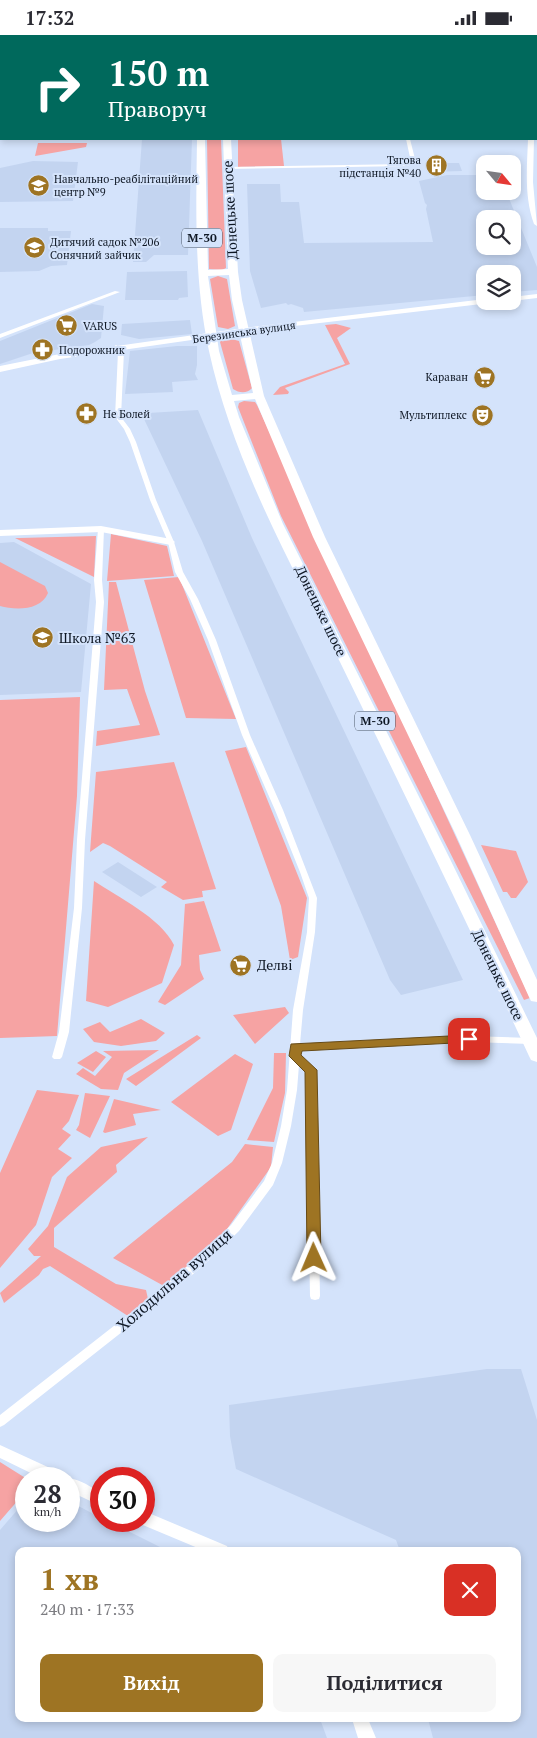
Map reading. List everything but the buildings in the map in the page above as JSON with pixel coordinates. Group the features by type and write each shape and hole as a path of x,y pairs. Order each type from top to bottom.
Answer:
{"highway":[{"name":"Донецьке шосе","path":"201,140 200,193 203,273 212,336 228,398 246,450 286,541 400,770 533,1049"},
{"name":"Донецьке шосе","path":"227,140 233,273 259,396 312,521 463,835 537,997"},
{"path":"203,273 233,273"},
{"path":"228,398 259,396"}],"main road":[{"name":"Березинська вулиця","path":"0,369 48,358 116,347 212,336 244,330"}],"street":[{"path":"228,169 408,165 414,163 408,140"},
{"path":"531,140 530,198 532,212 537,224"},
{"path":"0,336 117,292"},
{"path":"521,298 537,296"},
{"name":"Березинська вулиця","path":"244,330 476,303"},
{"name":"Холодильна вулиця","path":"0,1423 138,1314 200,1262 235,1228 270,1182 277,1163 292,1090 298,1010 311,931 313,898 279,810 243,727 212,639 194,599 179,572 171,542 133,442 127,429 118,417 121,351 116,347"},
{"path":"0,533 101,529 171,542"},
{"path":"57,1057 64,1032 78,908 81,839 100,602 98,580 101,529"},
{"path":"295,1052 469,1039 533,1049"},
{"path":"295,1052 311,1070 315,1296"},
{"path":"0,1451 33,1467"},
{"path":"155,1523 212,1547"},
{"path":"361,1722 367,1738"}],"shaded area":[{"path":"142,140 192,140 188,255 154,255 146,262 133,262"},
{"path":"207,140 221,140 226,268 222,270 209,269"},
{"path":"238,140 281,140 284,166 238,167"},
{"path":"38,143 87,143 86,147 35,156"},
{"name":"Навчально-реабілітаційний центр №9","path":"33,161 78,162 73,201 0,202 0,168"},
{"path":"425,163 459,163 462,171 428,172"},
{"path":"447,175 476,175 476,200 510,200 514,210 476,210 476,255 521,255 521,228 537,267 537,290 521,291 521,265 476,265 476,296 304,312 303,308 286,303 261,308 250,271 247,184 280,184 281,202 299,202 304,243 433,242 426,209 427,205 419,181"},
{"name":"Дитячий садок №206 Сонячний зайчик","path":"0,228 48,228 48,231 71,231 67,265 51,266 39,271 0,272"},
{"path":"187,271 188,297 179,298 178,300 125,300 127,272"},
{"path":"218,276 227,279 235,326 228,329 218,327 210,279"},
{"path":"92,304 104,306 101,338 95,342 89,345 33,353 0,364 0,341"},
{"path":"190,320 192,334 139,339 121,335 122,324"},
{"path":"336,324 351,328 337,338 350,364 285,388 289,392 288,394 273,395 280,387 345,364 325,325"},
{"path":"228,338 239,341 252,388 248,391 240,392 233,389 220,342 222,339"},
{"path":"197,346 195,374 198,380 172,382 173,392 125,394 130,351"},
{"path":"244,401 255,402 257,405 530,998 524,1000 281,516 238,407 239,403"},
{"path":"198,410 252,538 463,980 401,995 390,980 202,541 144,419 148,413"},
{"path":"111,534 167,546 174,576 107,581"},
{"path":"96,536 94,577 15,538 19,538"},
{"name":"Школа №63","path":"14,542 91,584 81,692 0,695 0,543"},
{"path":"0,562 45,586 48,593 45,599 27,608 0,606"},
{"path":"179,577 236,719 186,718 144,580"},
{"path":"109,582 116,582 145,691 160,735 96,746 97,731 140,725 127,689 104,690"},
{"path":"80,697 77,796 57,1036 0,1038 0,700"},
{"path":"246,747 307,898 298,957 290,960 281,906 225,751"},
{"path":"174,762 216,889 202,891 203,897 183,900 161,887 167,882 110,846 103,843 90,852 96,772"},
{"path":"481,845 516,851 528,882 516,898 511,898 507,892 503,892"},
{"path":"118,862 157,887 141,897 102,872"},
{"path":"94,881 149,917 168,935 174,945 162,983 108,1007 86,1001"},
{"path":"204,901 221,951 199,955 200,970 204,979 165,1005 158,1002 181,965 185,904"},
{"path":"285,1007 289,1013 255,1044 233,1015"},
{"path":"141,1019 165,1033 156,1041 121,1046 94,1042 83,1029 100,1022 110,1032"},
{"path":"197,1035 201,1038 136,1086 126,1079"},
{"path":"159,1050 124,1073 118,1090 101,1089 76,1074 83,1068 95,1076 112,1057 103,1051"},
{"path":"96,1051 106,1057 93,1072 77,1063"},
{"path":"274,1053 286,1053 285,1093 274,1142 247,1140 273,1088"},
{"path":"235,1054 253,1064 231,1130 218,1136 171,1102"},
{"path":"37,1090 79,1095 69,1121 62,1129 71,1135 58,1149 72,1158 52,1177 36,1225 0,1268 0,1173"},
{"path":"85,1093 110,1096 90,1138 76,1130 79,1125"},
{"path":"114,1099 161,1110 133,1114 136,1125 105,1133 103,1132"},
{"path":"148,1137 116,1165 117,1172 54,1228 54,1247 116,1284 146,1290 148,1299 128,1316 50,1266 43,1269 39,1275 4,1303 0,1293 41,1256 34,1256 28,1249 48,1226 67,1177 101,1147"},
{"path":"245,1144 273,1147 271,1167 222,1236 164,1286 113,1258 232,1162"},
{"path":"487,1369 521,1369 537,1420 537,1738 433,1738 429,1722 521,1722 521,1547 399,1547 396,1540 236,1469 230,1436 229,1405"},
{"path":"0,1462 15,1471 15,1504 0,1521"},
{"path":"80,1507 90,1512 90,1532 130,1532 160,1547 15,1547 15,1722 321,1722 327,1738 0,1738 0,1530 15,1513 15,1532 80,1532"}],"place":[{"name":"Тягова пiдстанцiя №40","path":"437,166"},
{"name":"Навчально-реабілітаційний центр №9","path":"38,185"},
{"name":"Дитячий садок №206 Сонячний зайчик","path":"34,248"},
{"name":"VARUS","path":"67,326"},
{"name":"Подорожник","path":"43,350"},
{"name":"Караван","path":"484,377"},
{"name":"Не Болей","path":"87,414"},
{"name":"Мультиплекс","path":"483,415"},
{"name":"Школа №63","path":"43,638"},
{"name":"Делві","path":"241,965"}],"route":[{"path":"314,1258 311,1070 295,1056 296,1047 469,1039"}]}
